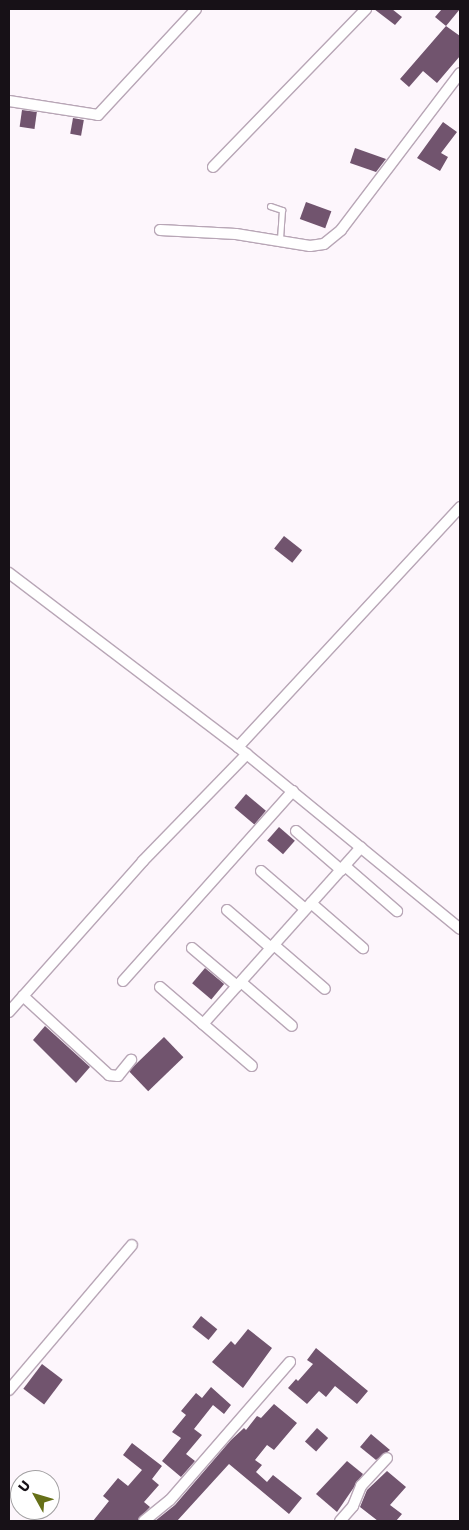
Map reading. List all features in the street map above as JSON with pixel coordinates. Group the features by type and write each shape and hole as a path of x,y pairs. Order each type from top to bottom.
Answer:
{"street":[{"path":"9,102 98,115 196,9"},
{"path":"213,167 366,9"},
{"path":"160,230 236,234 310,246 332,239 460,73"},
{"path":"238,747 460,507"},
{"path":"9,573 247,754 460,929"},
{"path":"9,1012 143,861 247,754"},
{"path":"123,981 292,791"},
{"path":"296,831 397,911"},
{"path":"203,1024 361,847"},
{"path":"261,871 363,948"},
{"path":"227,910 325,989"},
{"path":"192,948 292,1026"},
{"path":"160,987 252,1066"},
{"path":"23,996 109,1075 118,1076 132,1060"},
{"path":"10,1386 132,1245"},
{"path":"144,1521 170,1500 290,1362"},
{"path":"340,1521 353,1506 361,1486 387,1458"}],"lane":[{"path":"270,206 282,210 280,241"}],"building":[{"path":"374,9 392,9 402,17 395,25"},
{"path":"442,9 460,9 446,26 435,17"},
{"path":"446,26 460,36 460,56 437,83 423,71 409,87 400,79"},
{"path":"22,110 37,112 34,129 20,127"},
{"path":"73,118 84,120 81,136 70,134"},
{"path":"443,122 457,132 441,153 448,157 440,171 417,158"},
{"path":"355,148 386,159 376,172 350,163"},
{"path":"306,202 331,211 325,228 300,219"},
{"path":"284,536 302,550 292,563 274,549"},
{"path":"246,794 266,811 254,825 234,808"},
{"path":"279,827 295,841 283,854 267,841"},
{"path":"205,968 224,984 211,999 192,983"},
{"path":"45,1026 90,1067 76,1083 33,1040"},
{"path":"164,1037 183,1057 148,1091 129,1071"},
{"path":"201,1316 217,1329 209,1340 192,1327"},
{"path":"248,1329 272,1348 243,1388 212,1362 231,1341 235,1345"},
{"path":"316,1348 368,1391 357,1404 335,1386 326,1397 319,1391 307,1404 288,1388 296,1379 298,1381 313,1364 307,1360"},
{"path":"42,1364 63,1380 44,1404 23,1389"},
{"path":"211,1387 231,1405 224,1414 213,1405 194,1429 202,1435 186,1454 195,1461 181,1477 162,1461 181,1438 172,1432 186,1415 181,1411 196,1393 202,1398"},
{"path":"274,1404 297,1423 274,1450 267,1445 255,1460 262,1465 256,1472 267,1482 273,1475 302,1498 289,1514 229,1464 177,1521 155,1521 175,1505 231,1440 244,1428 246,1430 257,1416 261,1418"},
{"path":"317,1428 328,1438 316,1451 305,1441"},
{"path":"371,1434 390,1450 376,1460 360,1447"},
{"path":"132,1443 162,1466 152,1479 159,1485 144,1502 150,1507 137,1521 93,1521 109,1501 103,1496 118,1478 128,1486 142,1470 123,1455"},
{"path":"347,1461 363,1474 337,1512 316,1494"},
{"path":"387,1471 406,1487 390,1505 402,1514 396,1521 378,1521 360,1507 367,1490"}]}
